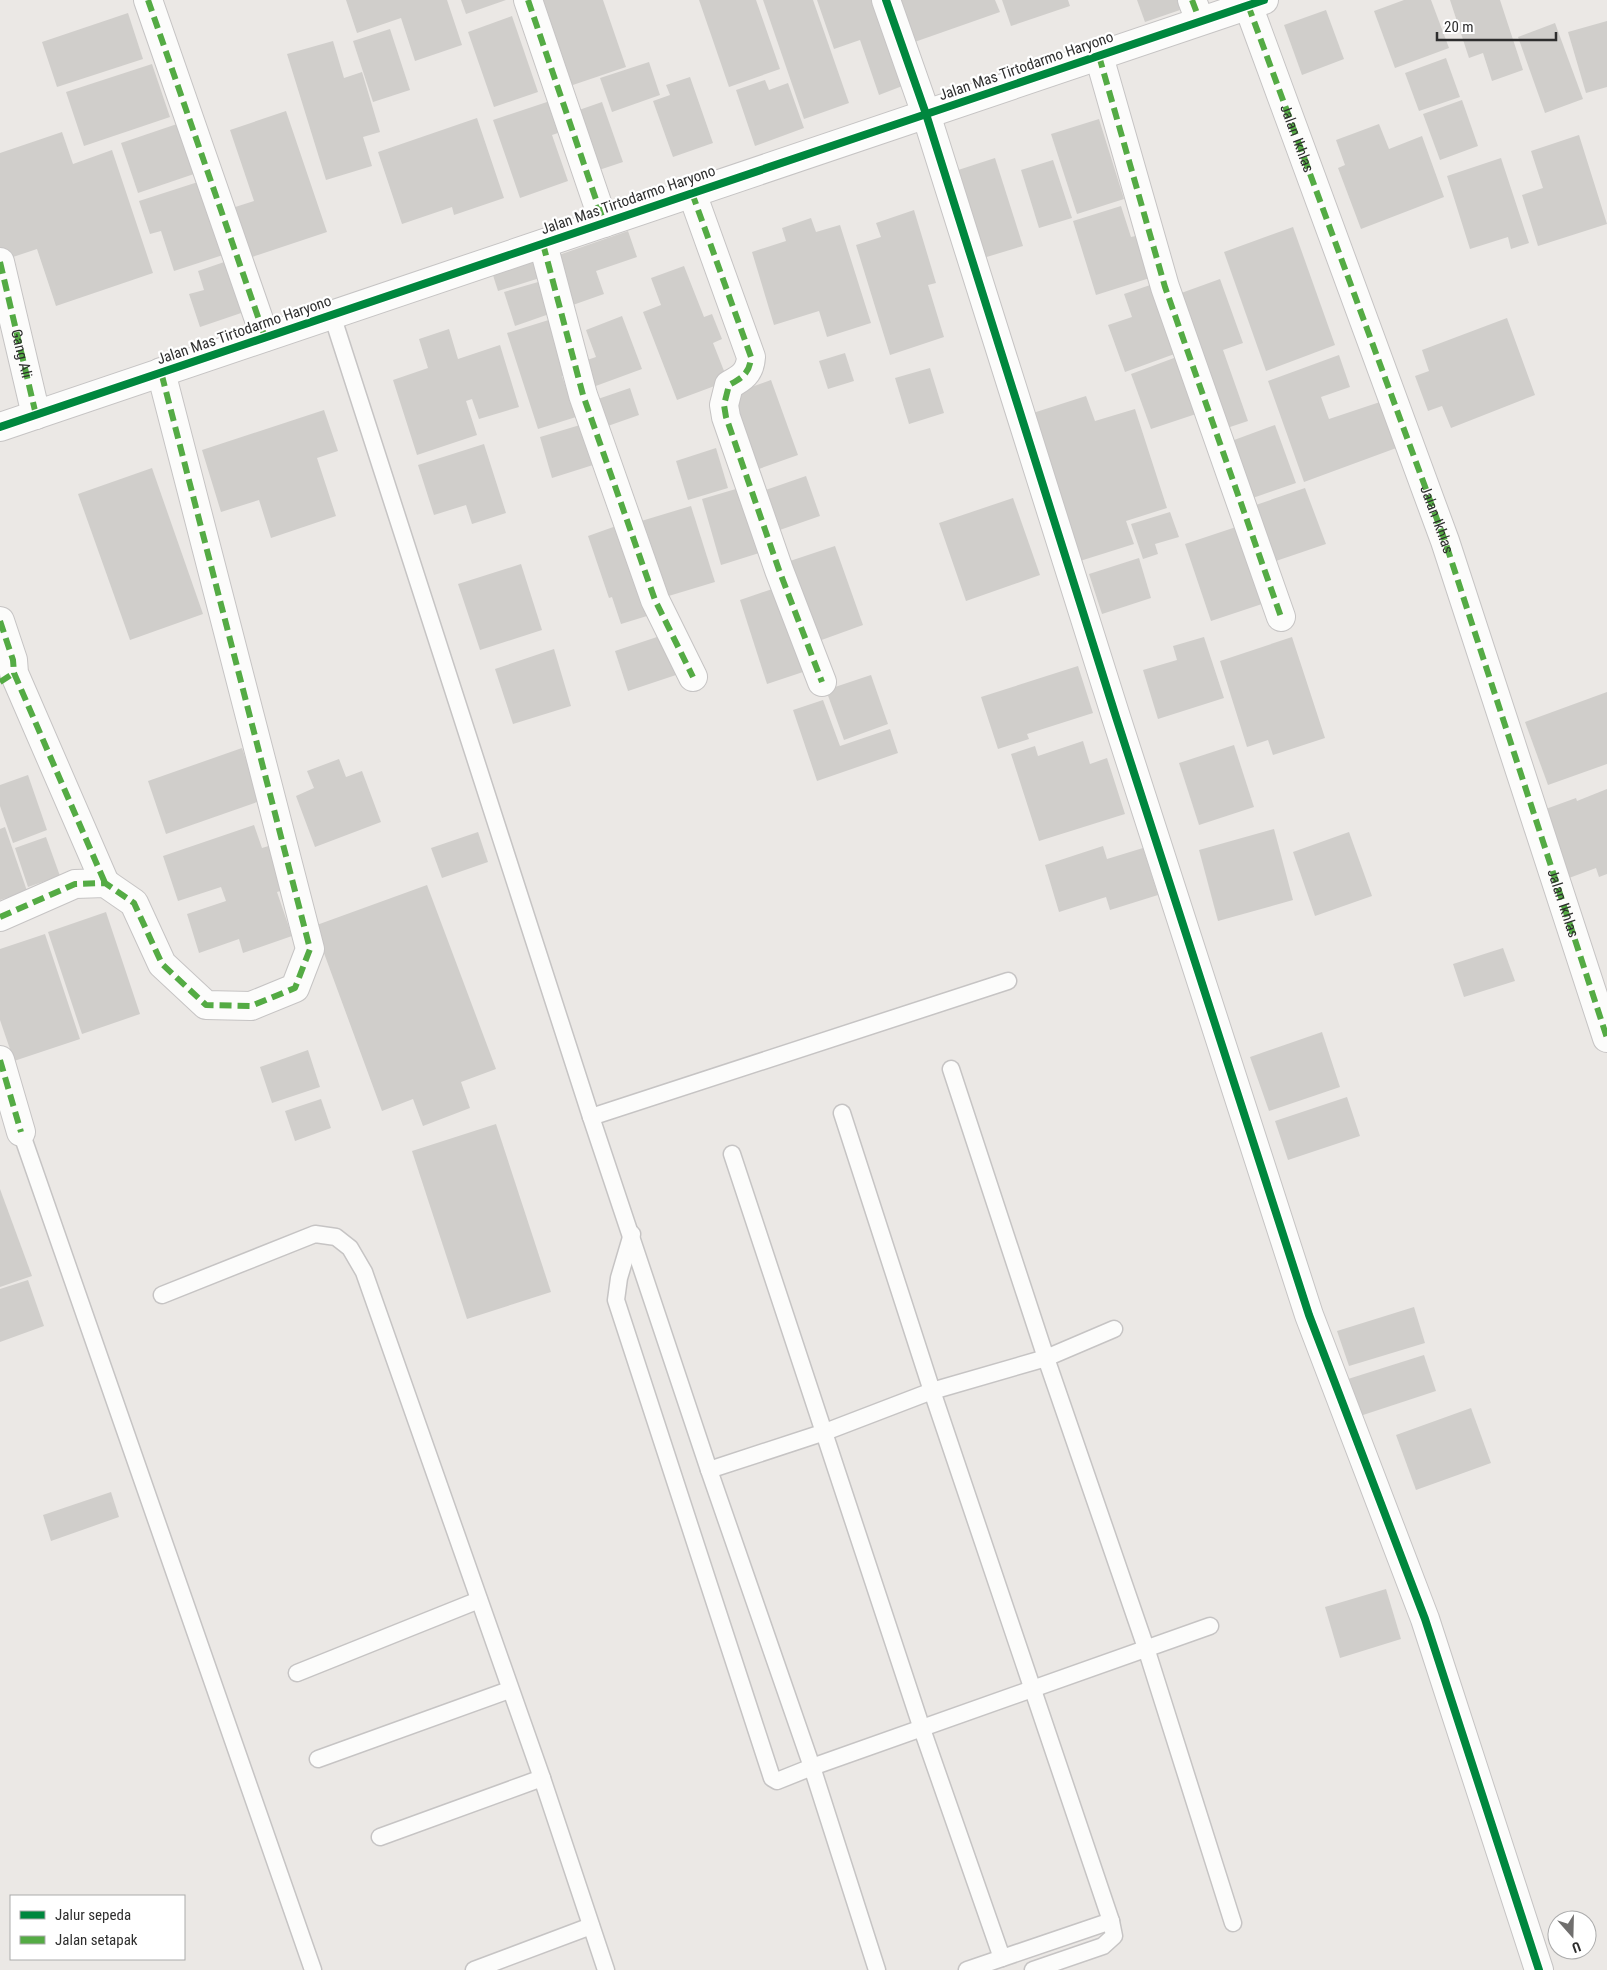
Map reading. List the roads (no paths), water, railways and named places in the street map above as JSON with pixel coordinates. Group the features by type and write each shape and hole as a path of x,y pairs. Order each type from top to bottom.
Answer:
{"street":[{"path":"148,0 265,337"},
{"path":"528,0 604,223"},
{"path":"886,0 926,114 1116,718 1309,1315 1426,1619 1539,1970"},
{"name":"Jalan Mas Tirtodarmo Haryono","path":"0,427 1099,56 1196,11 1257,2"},
{"name":"Jalan Ikhlas","path":"1257,2 1445,541 1607,1038"},
{"path":"1099,56 1165,287 1281,617"},
{"path":"692,193 751,357 751,365 745,376 728,385 724,405 726,417 779,570 822,682"},
{"path":"543,244 583,395 655,600 693,677"},
{"name":"Gang Ali","path":"0,262 36,415"},
{"path":"0,621 13,660 14,673 105,883 134,903 162,964 206,1005 251,1006 294,988 310,948 162,372"},
{"path":"0,918 75,884 105,883"},
{"path":"0,1060 21,1132"}],"lane":[{"path":"332,315 591,1118 632,1234 709,1470 812,1767 877,1970"},
{"path":"591,1118 1008,981"},
{"path":"951,1069 1046,1358 1146,1648 1233,1923"},
{"path":"842,1113 932,1391 1111,1921 1114,1936 1103,1946 1032,1970"},
{"path":"21,1132 312,1970"},
{"path":"732,1154 922,1729 1002,1958"},
{"path":"162,1295 315,1234 336,1237 350,1248 364,1272 509,1690 542,1778 606,1970"},
{"path":"632,1234 619,1278 616,1300 772,1778 777,1781 784,1779 812,1767 1210,1626"},
{"path":"709,1470 825,1432 932,1391 1046,1358 1114,1329"},
{"path":"297,1673 479,1600"},
{"path":"318,1759 509,1690"},
{"path":"380,1838 542,1778"},
{"path":"967,1970 1111,1921"},
{"path":"474,1970 591,1926"}]}
